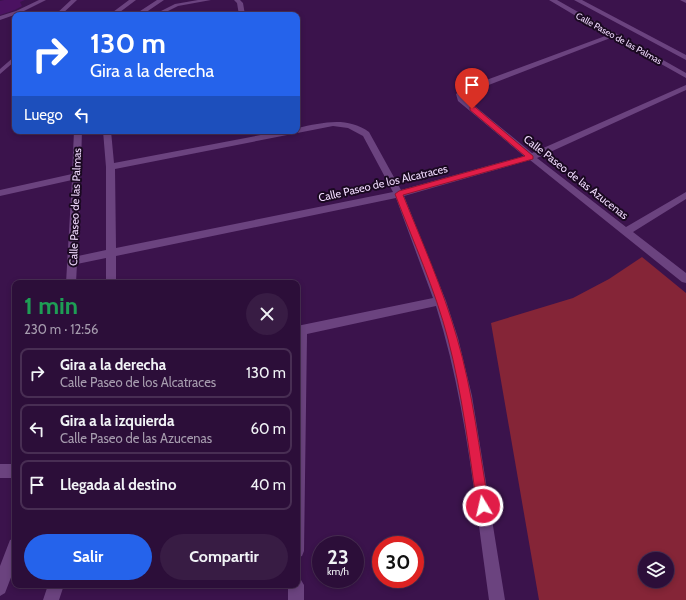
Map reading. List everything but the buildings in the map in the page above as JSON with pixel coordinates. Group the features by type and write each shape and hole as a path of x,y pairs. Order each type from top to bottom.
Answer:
{"street":[{"path":"116,12 133,0"},
{"path":"142,12 161,0"},
{"name":"Calle Paseo de las Palmas","path":"552,0 686,76"},
{"name":"Calle Paseo de las Palmas","path":"577,0 686,58"},
{"name":"Calle Paseo de las Azucenas","path":"613,35 465,91 460,94 461,99 531,157 627,231 686,279"},
{"name":"Calle Paseo de los Alcatraces","path":"73,262 399,194 531,157 686,88"},
{"path":"300,130 330,124 347,123 358,127 366,134 399,194 440,301 452,338 466,396 497,600"},
{"name":"Calle Paseo de las Palmas","path":"71,280 78,134"},
{"path":"107,134 110,167 111,280"},
{"path":"110,167 280,134"},
{"path":"0,193 77,176"},
{"path":"627,231 686,195"},
{"path":"300,331 440,301"},
{"path":"0,471 12,471"},
{"path":"0,588 12,554"},
{"path":"51,600 55,588"},
{"path":"296,588 296,600"}],"lane":[{"path":"18,12 43,0"},
{"path":"61,12 74,0"},
{"path":"162,12 177,5 208,0"},
{"path":"237,0 240,3 242,12"},
{"path":"0,18 12,14"},
{"path":"0,72 12,61"}],"shaded area":[{"path":"642,257 686,293 686,600 539,600 491,323 573,298 609,279"}],"route":[{"path":"472,109 531,157 399,194 440,301 452,338 466,396 483,506"}]}
